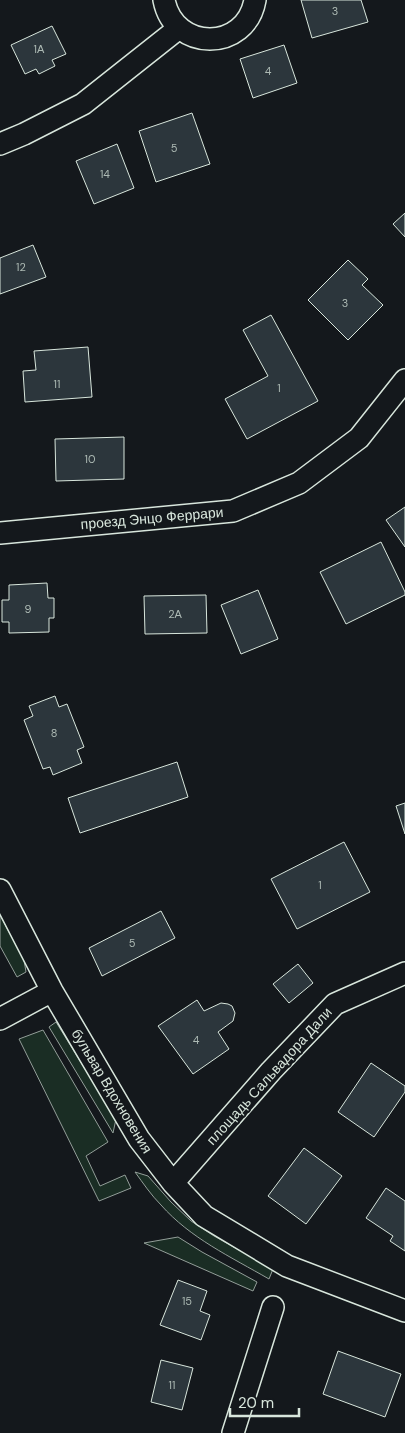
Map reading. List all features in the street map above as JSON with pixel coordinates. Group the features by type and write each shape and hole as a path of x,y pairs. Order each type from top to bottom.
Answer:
{"street":[{"path":"164,0 170,16 179,28 192,36 206,40 222,38 235,32 246,22 254,8 255,0"},
{"path":"0,144 84,104 179,28"},
{"name":"проезд Энцо Феррари","path":"0,532 233,510 299,483 359,438 405,380"},
{"name":"бульвар Вдохновения","path":"0,890 52,991 139,1139 173,1183 204,1216 287,1266 405,1311"},
{"name":"площадь Сальвадора Дали","path":"173,1183 271,1071 335,1004 405,973"},
{"path":"0,1019 52,991"},
{"path":"233,1433 274,1307"}],"green space":[{"path":"0,915 24,960 26,972 17,977 0,946"},
{"path":"56,1022 116,1119 113,1133 49,1027"},
{"path":"43,1030 108,1142 86,1156 100,1186 125,1175 131,1188 99,1201 19,1039"},
{"path":"135,1172 148,1176 191,1221 273,1269 269,1279 212,1246 172,1217 147,1189"},
{"path":"178,1237 257,1282 253,1291 144,1243"}],"building":[{"path":"301,0 361,0 368,22 312,38"},
{"path":"52,26 66,54 52,60 55,66 39,74 36,69 25,74 11,45"},
{"path":"284,45 297,83 253,98 240,59"},
{"path":"192,113 210,164 156,182 139,131"},
{"path":"117,144 134,188 94,204 76,161"},
{"path":"405,213 405,237 393,224"},
{"path":"33,245 46,277 0,294 0,258"},
{"path":"348,260 368,279 362,285 383,305 348,340 308,300"},
{"path":"271,315 318,401 247,439 225,399 268,376 243,330"},
{"path":"88,347 92,397 25,402 23,371 36,370 34,351"},
{"path":"124,437 124,479 56,481 55,439"},
{"path":"405,507 405,547 386,520"},
{"path":"381,542 405,595 346,624 320,572"},
{"path":"47,583 48,598 54,598 54,618 49,618 49,632 9,633 9,622 2,622 2,600 9,600 9,585"},
{"path":"258,590 278,639 241,654 221,605"},
{"path":"206,595 207,633 145,634 144,596"},
{"path":"55,696 59,707 67,704 84,747 77,750 82,763 53,775 50,767 43,769 24,720 33,716 29,706"},
{"path":"177,762 188,797 80,833 68,798"},
{"path":"405,803 405,834 396,806"},
{"path":"344,842 370,892 297,929 271,879"},
{"path":"161,911 175,938 102,976 89,948"},
{"path":"298,964 313,983 289,1003 273,984"},
{"path":"197,1000 204,1011 221,1003 232,1006 235,1013 233,1021 218,1032 229,1049 193,1074 158,1026"},
{"path":"371,1063 405,1086 405,1092 374,1137 338,1112"},
{"path":"304,1148 342,1176 306,1224 268,1196"},
{"path":"386,1188 405,1201 405,1251 390,1241 393,1236 366,1218"},
{"path":"178,1280 207,1291 200,1311 210,1315 201,1340 160,1325"},
{"path":"338,1351 401,1374 385,1417 323,1394"},
{"path":"161,1360 193,1368 182,1410 151,1402"}]}
